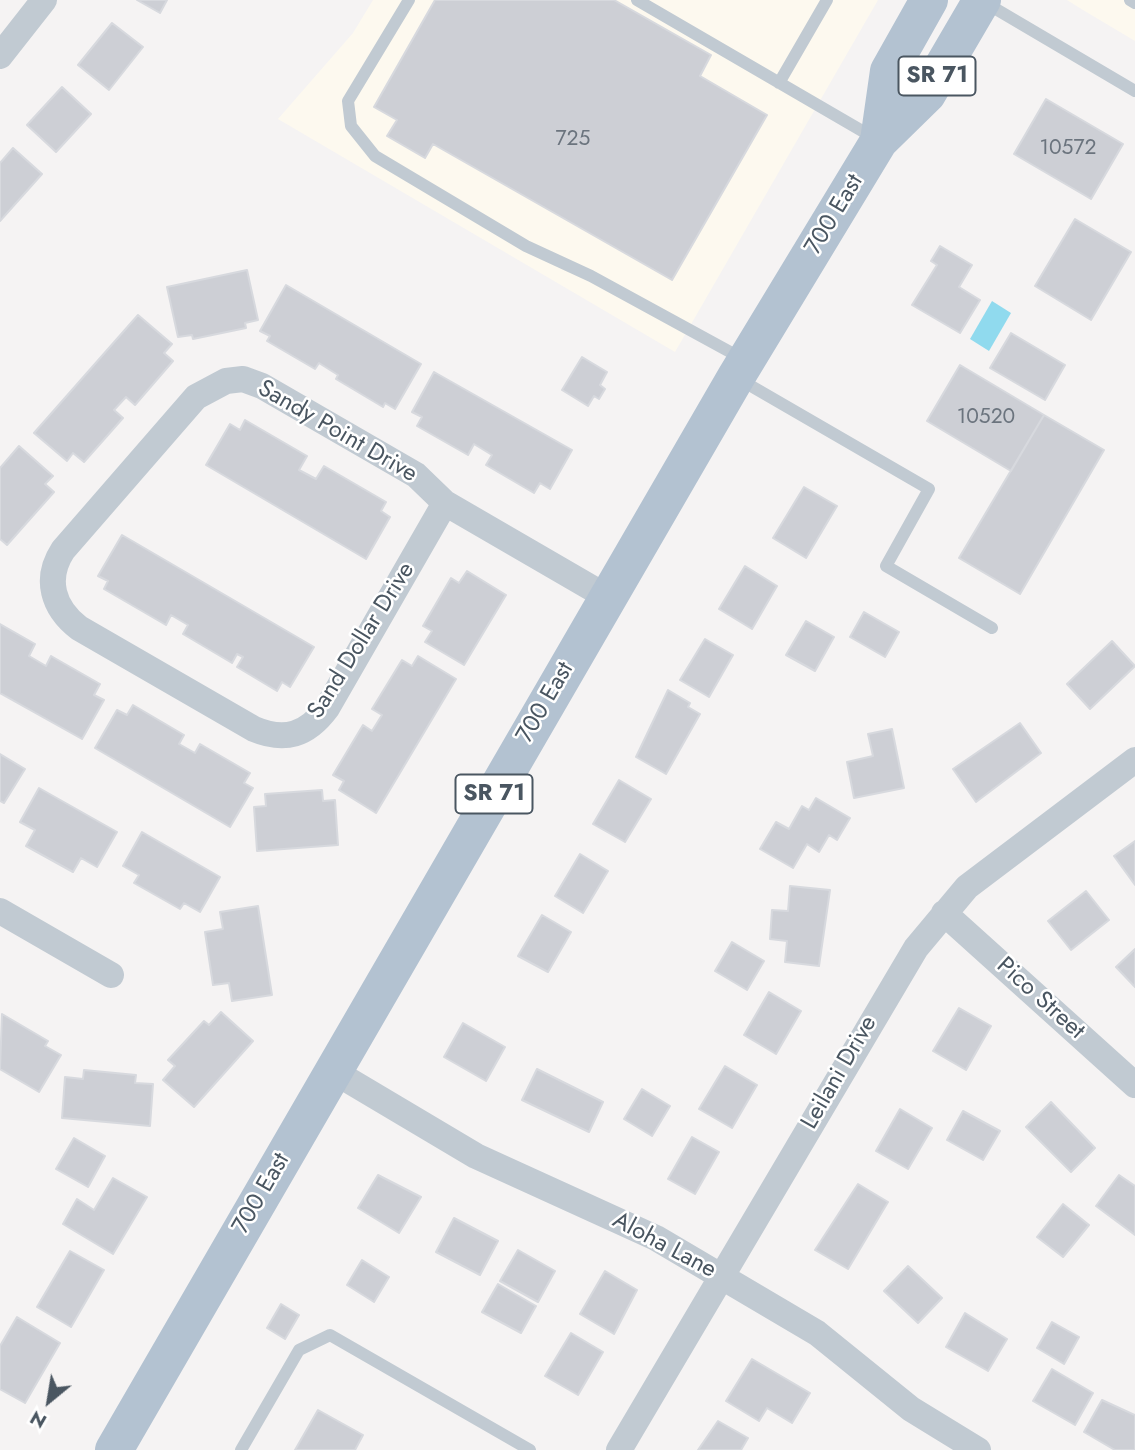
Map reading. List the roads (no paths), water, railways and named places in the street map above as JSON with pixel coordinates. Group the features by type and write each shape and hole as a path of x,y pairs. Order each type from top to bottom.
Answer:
{"main road":[{"name":"700 East","path":"879,141 889,71 929,0"},
{"name":"700 East","path":"114,1450 741,369 879,141 927,94 982,0"}],"street":[{"path":"0,56 44,0"},
{"name":"Sandy Point Drive","path":"52,587 55,561 63,550 196,397 226,381 243,379 262,386 416,475 445,503 607,597"},
{"name":"Sand Dollar Drive","path":"52,587 66,618 79,628 254,729 270,736 286,737 302,732 316,722 327,708 445,503"},
{"name":"Leilani Drive","path":"620,1450 885,996 913,953 967,887 1135,760"},
{"path":"0,911 111,975"},
{"name":"Pico Street","path":"944,913 1135,1085"},
{"name":"Aloha Lane","path":"333,1071 476,1156 656,1238 721,1276 817,1333 911,1409 978,1450"}],"lane":[{"path":"409,0 348,101 351,126 375,156 526,246 591,276 929,489 887,566 992,628"},
{"path":"637,0 879,141"},
{"path":"779,83 827,0"},
{"path":"982,0 1135,91"},
{"path":"1130,0 1135,3"},
{"path":"241,1450 299,1350 330,1335 530,1450"}],"water":[{"path":"992,301 1011,313 989,351 970,339"}]}
